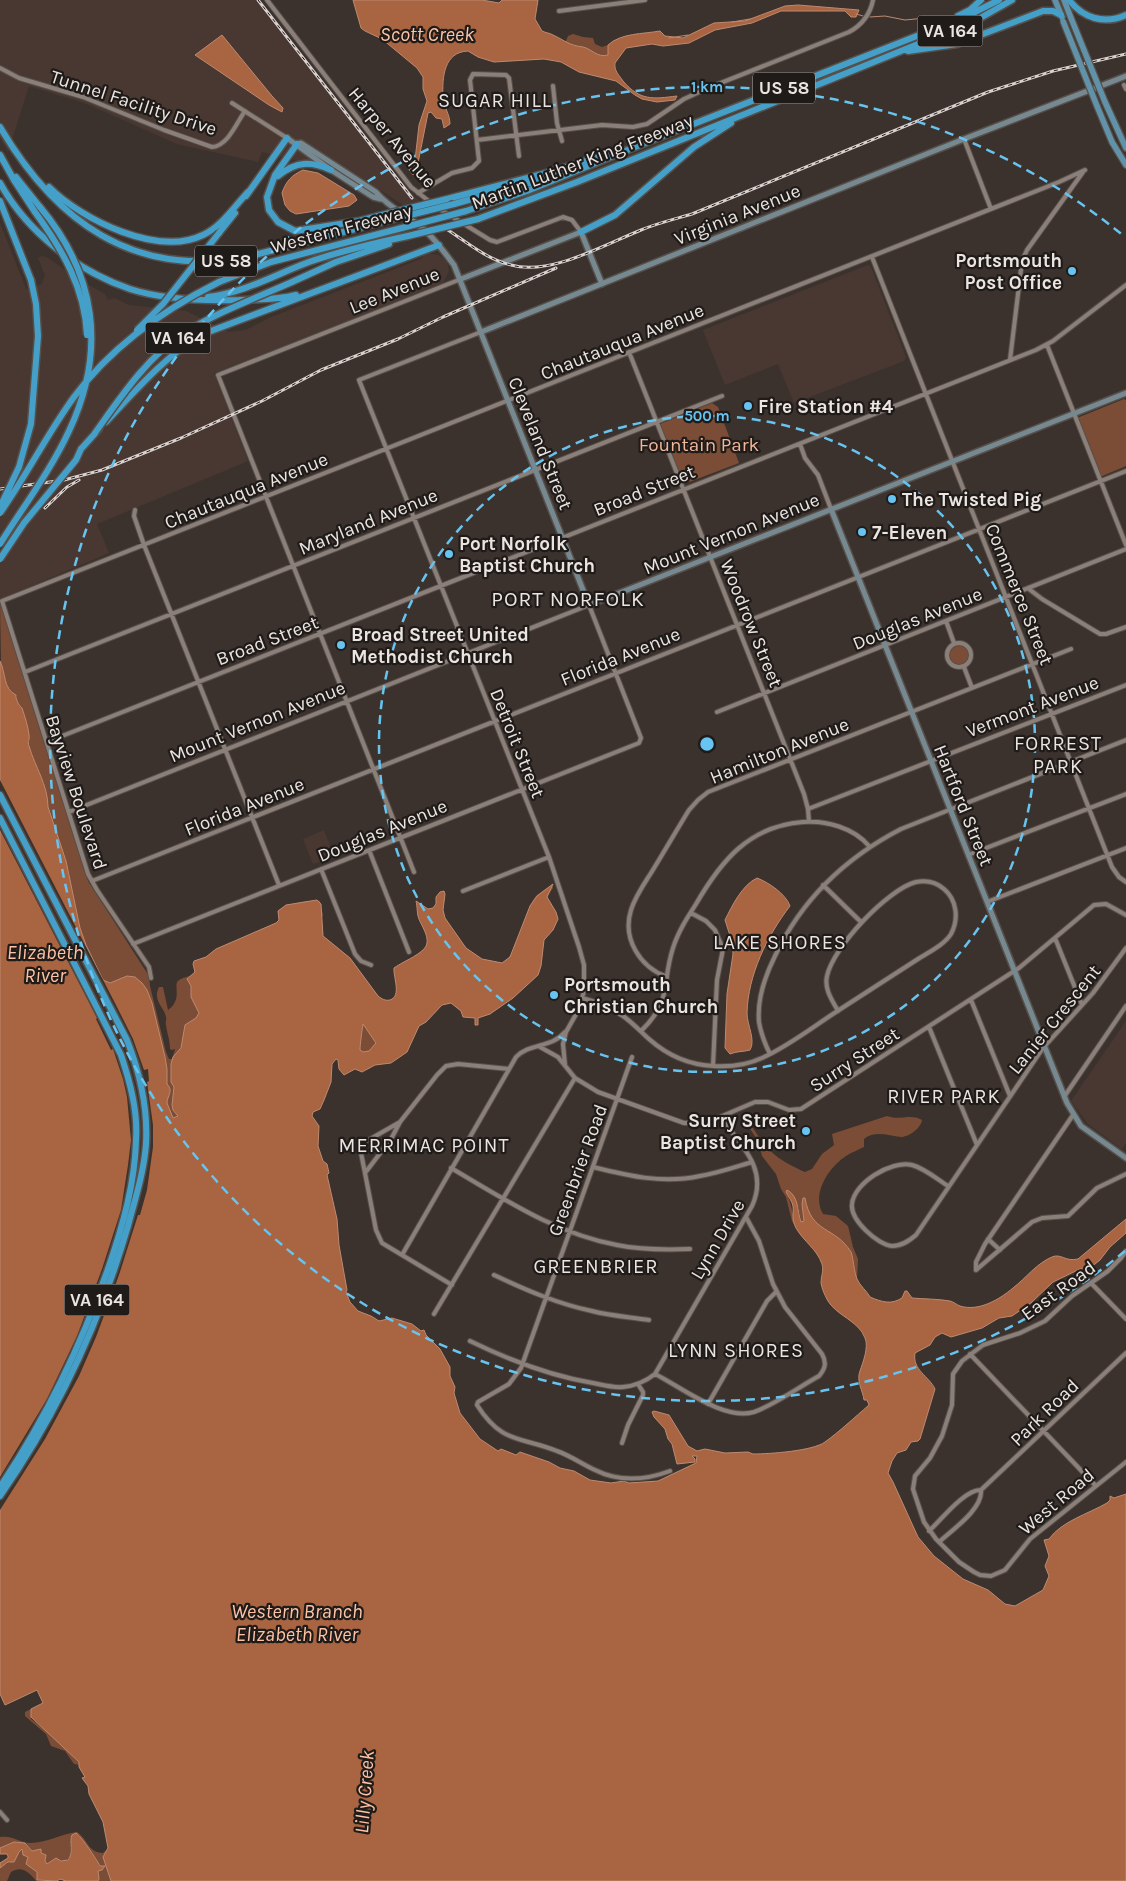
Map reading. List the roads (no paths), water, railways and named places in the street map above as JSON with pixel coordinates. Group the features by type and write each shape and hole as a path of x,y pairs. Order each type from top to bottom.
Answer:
{"highway":[{"path":"920,35 967,11 981,0"},
{"name":"Martin Luther King Freeway","path":"580,170 972,14 999,0"},
{"name":"Martin Luther King Freeway","path":"408,236 478,219 559,189 975,21 1012,0"},
{"path":"1069,0 1083,14 1097,19 1110,20 1126,15"},
{"name":"US 58","path":"885,57 957,44 1043,11 1054,11 1062,18"},
{"path":"581,232 615,215 694,147 750,111"},
{"name":"US 58","path":"0,127 28,169 48,193 83,224 120,245 160,258 193,263 247,258 580,170"},
{"path":"120,346 163,304 219,233 287,138"},
{"path":"297,144 273,180 267,197 269,210 278,222 295,231 359,222 550,172 598,156 635,147"},
{"path":"16,151 53,191 78,210 110,228 153,239 179,241 204,234 220,223 248,192"},
{"path":"0,155 38,210 53,222 71,252 87,293 91,333 90,359 87,374 78,409 69,432 0,544"},
{"path":"273,180 285,170 303,163 317,164 331,170"},
{"name":"Western Freeway","path":"0,513 46,440 91,376 120,346 180,303 219,282 271,262 466,211 580,170"},
{"name":"US 58","path":"0,183 16,208 30,225 65,254 92,271 132,289 184,298 232,293 333,254 408,236"},
{"path":"0,201 31,280 36,304 38,336 31,424 17,472 0,508"},
{"name":"Western Freeway","path":"0,558 24,523 76,460 81,450 125,392 160,353 183,334 222,313 336,262 408,236"},
{"path":"95,433 166,361 203,334 439,245"},
{"path":"184,298 221,300 275,299 319,290"},
{"name":"VA 164","path":"0,796 126,1040 140,1080 146,1130 145,1155 140,1182 118,1258 96,1317 78,1360 51,1413 0,1496"},
{"name":"VA 164","path":"0,818 121,1055 132,1094 137,1139 128,1203 117,1244 79,1345 36,1429 0,1487"}],"main road":[{"path":"1055,0 1112,142 1126,165"},
{"path":"1064,0 1126,148"}],"street":[{"name":"Harper Avenue","path":"267,0 381,148 418,193 432,204 490,240 497,242 563,217 572,220 581,232"},
{"path":"559,11 643,0"},
{"path":"477,140 602,125 634,127 647,124 693,94 855,29 865,19 873,0"},
{"name":"Tunnel Facility Drive","path":"0,68 20,78 83,97 212,147 217,147 225,141 245,111"},
{"path":"418,193 452,173 476,165 479,161 470,80 472,75 490,73 508,76 519,156"},
{"name":"Virginia Avenue","path":"359,380 1126,76"},
{"path":"553,86 562,141"},
{"path":"232,103 297,144 301,144 376,192 382,199"},
{"path":"964,139 991,209"},
{"path":"297,144 299,148 331,170 373,197 382,199"},
{"name":"Chautauqua Avenue","path":"2,601 872,257 1084,171 1027,250 1022,261 1010,360"},
{"name":"Cleveland Street","path":"382,199 420,226 439,245 454,265 461,279 641,740"},
{"path":"581,232 602,284"},
{"name":"Lee Avenue","path":"266,496 218,375 581,232"},
{"name":"Commerce Street","path":"872,257 1107,855 1115,872 1126,882"},
{"name":"Broad Street","path":"47,742 1046,345 1126,285"},
{"path":"1046,345 1126,547"},
{"name":"Woodrow Street","path":"629,352 790,760 808,809 809,822"},
{"name":"Detroit Street","path":"359,380 549,857 582,959 584,983 582,998 575,1018 566,1032 562,1044 565,1064"},
{"name":"Mount Vernon Avenue","path":"69,812 1126,393"},
{"name":"Maryland Avenue","path":"24,672 722,396"},
{"name":"Hartford Street","path":"800,444 805,458 818,475 1064,1096 1073,1115 1087,1131 1126,1158"},
{"name":"Florida Avenue","path":"92,881 1126,471"},
{"path":"266,496 414,872"},
{"path":"135,510 134,516 144,545 279,885"},
{"name":"Douglas Avenue","path":"717,712 1029,589 1126,547"},
{"path":"1029,589 1100,634 1106,634 1126,627"},
{"name":"Bayview Boulevard","path":"2,601 92,881 149,967 151,978"},
{"path":"946,622 954,643"},
{"path":"954,643 963,644 970,651 970,661 964,667 955,667 948,660 948,650 954,643"},
{"name":"Hamilton Avenue","path":"667,977 654,971 643,962 632,942 629,920 631,909 637,898 689,810 698,800 708,792 1071,649"},
{"path":"964,667 972,688"},
{"name":"Vermont Avenue","path":"808,809 1126,685"},
{"name":"Douglas Avenue","path":"133,944 639,743 641,740"},
{"path":"770,1054 759,1022 760,1001 765,978 776,952 810,899 845,865 869,846 901,828 1126,740"},
{"path":"968,855 1126,794"},
{"path":"641,1031 655,1016 661,1005 674,945 691,913 716,872 725,860 740,846 778,827 809,822 847,830 859,836 869,846"},
{"path":"987,902 1126,848"},
{"path":"369,850 409,952"},
{"path":"463,891 549,857"},
{"path":"321,869 354,954 361,961 371,965"},
{"path":"582,998 614,1010 655,1044 674,1056 695,1064 713,1066 746,1064 770,1054 838,1011 944,942 954,927 955,909 949,894 939,885 917,882 888,899 861,922 838,952 826,976 829,995 838,1011"},
{"path":"823,885 861,922"},
{"path":"1014,971 1098,904 1106,904 1126,915"},
{"path":"691,913 706,921 715,930 723,949 717,980 713,1066"},
{"path":"1054,938 1082,1005"},
{"name":"Lanier Crescent","path":"948,1186 918,1167 899,1164 880,1172 868,1180 855,1196 852,1207 853,1214 859,1224 882,1243 892,1246 902,1245 916,1235 1044,1047 1105,978 1126,948"},
{"name":"Surry Street","path":"540,1047 558,1056 575,1078 598,1092 684,1123 706,1122 755,1102 768,1102 789,1110 806,1108 1014,971"},
{"path":"971,1000 1010,1096"},
{"path":"1064,1096 1126,1006"},
{"path":"929,1027 977,1145"},
{"path":"402,1255 518,1054 552,1043 566,1032"},
{"name":"Greenbrier Road","path":"632,1057 523,1364 510,1384 478,1402 477,1405 494,1427 502,1433 562,1453 603,1474 613,1477 634,1478 652,1477 670,1471"},
{"path":"365,1173 391,1139 400,1122 446,1066 458,1064 509,1069"},
{"path":"434,1314 575,1078"},
{"path":"1073,1115 988,1239 976,1262 976,1270 1032,1222 1042,1218 1068,1216 1097,1188 1126,1174"},
{"name":"Lynn Drive","path":"654,1374 755,1199 758,1177 752,1162 720,1117"},
{"path":"400,1122 365,1142 361,1153 377,1235 386,1246 452,1285"},
{"path":"594,1167 638,1178 678,1179 700,1176 752,1162"},
{"path":"451,1168 539,1218 570,1232 618,1246 660,1250 690,1249"},
{"path":"470,1341 523,1364 565,1377 610,1387 638,1384 654,1374 708,1404 732,1413 754,1412 819,1376 824,1369 825,1362 822,1354 785,1308 776,1292 763,1249 746,1217"},
{"path":"988,1239 1000,1250"},
{"name":"East Road","path":"938,1540 929,1530 922,1517 913,1489 913,1481 916,1473 930,1458 938,1444 952,1405 953,1374 956,1368 970,1354 983,1345 1020,1333 1045,1321 1072,1296 1117,1263 1126,1251"},
{"path":"494,1276 546,1298 591,1311 650,1320"},
{"path":"1091,1283 1126,1319"},
{"path":"708,1404 767,1301 776,1292"},
{"name":"Park Road","path":"929,1530 966,1495 981,1490 1126,1353"},
{"path":"970,1354 1095,1485"},
{"path":"622,1443 628,1425 643,1396 643,1392 638,1384"},
{"name":"West Road","path":"938,1540 959,1562 974,1572 985,1576 995,1576 1008,1567 1030,1539 1126,1462"},
{"name":"Park Road","path":"938,1540 977,1507 982,1496 981,1490"},
{"path":"0,1812 7,1820"}],"water":[{"name":"Scott Creek","path":"353,0 482,0 499,3 502,0 538,0 535,19 542,31 570,44 586,48 604,56 608,55 608,45 626,36 660,31 665,36 683,38 714,23 745,21 785,6 798,5 859,10 856,17 851,17 845,11 781,11 752,23 715,30 689,43 663,46 652,44 626,48 615,63 615,66 618,75 629,88 647,97 677,96 675,100 657,102 642,99 616,81 579,72 561,62 544,59 494,62 478,57 468,51 460,52 449,61 444,74 443,100 450,124 444,128 442,119 436,118 431,112 428,113 417,168 413,175 408,168 414,169 419,125 427,101 423,89 423,77 417,68 382,39 361,28"},
{"path":"222,35 283,108 282,112 195,55"},
{"path":"303,170 318,173 354,195 357,200 349,206 296,214 290,211 285,205 282,193 290,179"},
{"name":"Western Branch Elizabeth River","path":"0,661 7,685 16,695 22,708 28,728 28,744 44,784 48,807 66,861 80,928 86,945 103,980 110,983 127,976 135,977 147,990 152,1003 165,1057 167,1084 170,1089 167,1103 173,1118 178,1116 173,1110 172,1105 174,1087 171,1082 171,1064 173,1057 181,1048 185,1025 196,1018 199,1013 191,997 191,986 187,979 195,972 194,961 206,957 216,949 276,923 279,920 278,911 286,905 317,900 321,904 323,936 350,958 378,996 384,1000 390,1000 396,995 394,968 424,949 426,945 427,937 418,916 416,901 428,909 433,908 436,904 436,897 440,892 444,891 443,910 445,918 466,948 482,959 502,963 510,957 530,906 537,896 553,884 547,897 558,919 553,930 544,940 538,975 513,998 490,1014 478,1018 478,1025 475,1025 475,1018 463,1017 461,1011 451,1003 442,1005 426,1022 419,1026 407,1052 391,1063 375,1065 362,1072 355,1069 344,1075 339,1069 338,1060 336,1059 332,1064 331,1082 324,1100 320,1109 313,1112 312,1116 319,1126 318,1146 323,1161 327,1164 329,1173 327,1175 337,1219 346,1292 350,1302 358,1311 379,1321 392,1318 412,1324 421,1331 424,1330 426,1335 440,1349 450,1367 450,1376 455,1387 454,1393 460,1413 480,1439 498,1451 501,1449 516,1455 520,1452 560,1468 574,1471 590,1480 611,1483 658,1481 696,1463 697,1456 692,1456 695,1462 677,1464 672,1444 668,1439 665,1429 654,1417 652,1412 654,1411 669,1415 688,1446 697,1451 705,1449 725,1453 748,1452 760,1454 811,1448 819,1445 836,1434 869,1405 867,1400 864,1400 859,1378 866,1350 865,1338 858,1327 837,1311 827,1299 821,1283 822,1264 817,1254 794,1225 793,1206 786,1192 787,1190 796,1200 801,1222 804,1221 802,1204 803,1198 805,1198 812,1218 845,1244 851,1252 857,1279 870,1297 886,1302 894,1302 902,1298 905,1291 907,1291 912,1298 950,1301 967,1307 982,1306 1008,1292 1036,1267 1055,1256 1074,1260 1078,1259 1126,1219 1126,1233 1090,1268 1080,1269 1053,1282 1031,1303 1012,1316 999,1318 982,1328 951,1337 942,1333 935,1337 930,1345 915,1353 918,1368 935,1389 920,1439 911,1442 906,1450 897,1453 888,1473 918,1537 934,1556 963,1579 988,1590 1005,1604 1015,1606 1043,1590 1049,1576 1045,1566 1049,1556 1044,1540 1049,1539 1061,1527 1107,1503 1110,1500 1110,1496 1114,1498 1126,1494 1126,1881 111,1881 103,1857 108,1848 103,1822 89,1794 88,1786 82,1778 85,1777 79,1767 79,1762 31,1717 31,1709 43,1703 37,1690 5,1705 0,1694","holes":["363,1024 376,1043 369,1051 363,1052 360,1050"]},
{"path":"757,878 776,889 785,897 790,906 760,956 751,984 747,1013 752,1046 750,1050 730,1054 725,1048 727,994 733,954 732,942 725,920 742,891"},
{"path":"76,1833 100,1866 105,1866 102,1870 98,1871 98,1881 37,1880 37,1872 26,1864 28,1857 23,1855 22,1849 14,1862 8,1862 0,1868 0,1863 8,1858 8,1856 7,1854 0,1854 0,1848 14,1842 25,1843 32,1851 41,1849 41,1853 46,1855 45,1861 47,1864 56,1858 61,1861 68,1860 71,1854 72,1835"}],"waterway":[{"path":"856,14 863,16"},
{"path":"870,17 885,16 905,20 936,17"},
{"path":"732,22 750,19"},
{"path":"669,38 688,35"}],"railway":[{"path":"258,0 412,198"},
{"path":"445,228 493,259 511,265 526,267 560,263 660,223 692,214 988,92 1053,71 1126,54"},
{"path":"0,489 64,480 102,470 181,438 262,401 321,370 398,339 443,317 556,268"},
{"path":"45,508 67,487 79,480"}],"place":[{"name":"Portsmouth Post Office","path":"1072,271"},
{"name":"Fire Station #4","path":"748,406"},
{"name":"The Twisted Pig","path":"892,499"},
{"name":"7-Eleven","path":"862,532"},
{"name":"Port Norfolk Baptist Church","path":"449,554"},
{"name":"Broad Street United Methodist Church","path":"341,645"},
{"name":"Portsmouth Christian Church","path":"554,995"},
{"name":"Surry Street Baptist Church","path":"806,1131"}],"district":[{"name":"SUGAR HILL","path":"495,100"},
{"name":"PORT NORFOLK","path":"568,599"},
{"name":"FORREST PARK","path":"1058,754"},
{"name":"LAKE SHORES","path":"780,942"},
{"name":"RIVER PARK","path":"944,1096"},
{"name":"MERRIMAC POINT","path":"424,1145"},
{"name":"GREENBRIER","path":"596,1266"},
{"name":"LYNN SHORES","path":"736,1350"}],"park label":[{"name":"Fountain Park","path":"699,444"}],"water label":[{"name":"Elizabeth River","path":"45,964"},
{"name":"Lilly Creek","path":"364,1792"}]}
